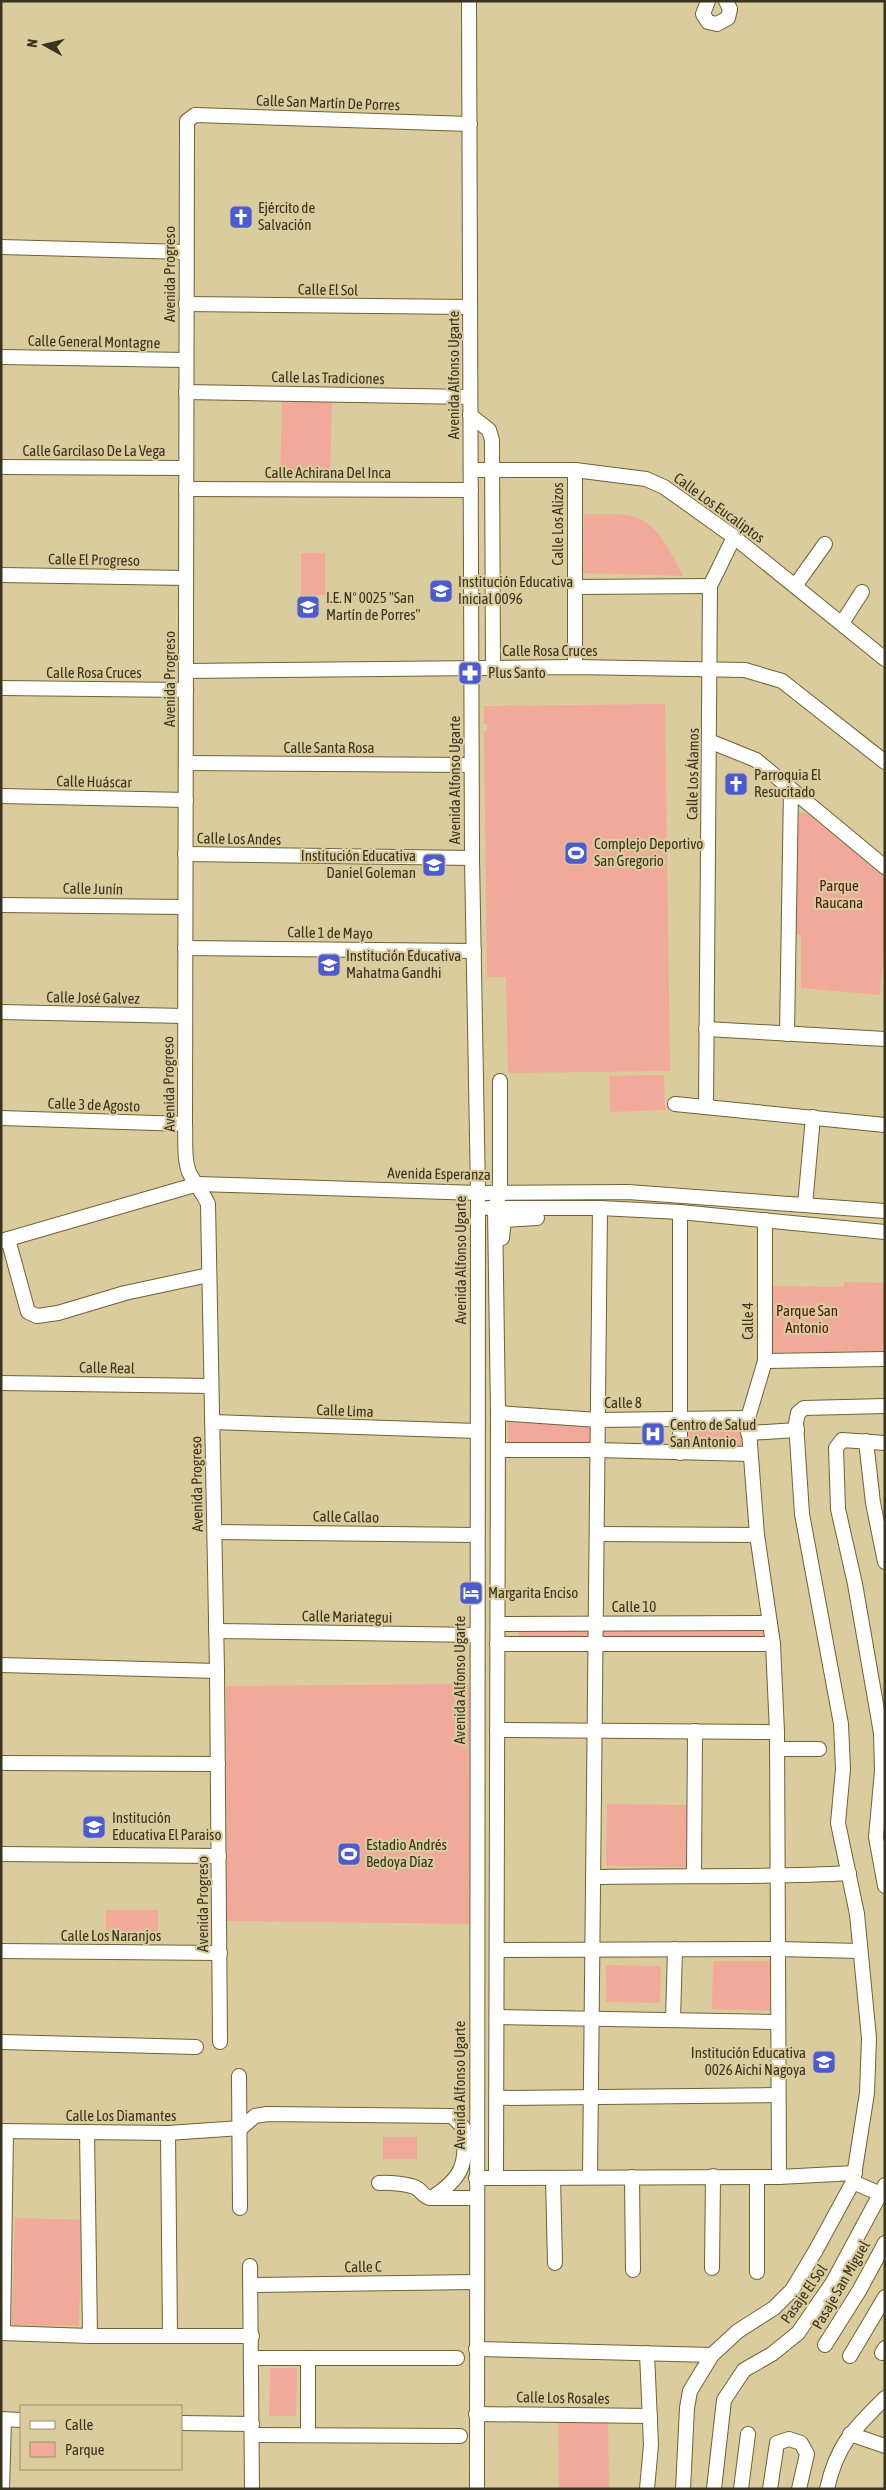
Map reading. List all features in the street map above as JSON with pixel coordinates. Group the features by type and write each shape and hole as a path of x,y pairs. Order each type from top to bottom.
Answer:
{"street":[{"name":"Avenida Alfonso Ugarte","path":"469,1 472,858 478,1193 477,2489"},
{"path":"708,1 703,10 705,18 717,24 725,22 730,14 726,1"},
{"name":"Calle San Martín De Porres","path":"187,121 195,115 470,124"},
{"name":"Avenida Progreso","path":"187,121 185,1124 188,1164 191,1175 208,1204 217,1671 220,2042"},
{"path":"1,247 186,252"},
{"name":"Calle El Sol","path":"186,304 470,307"},
{"name":"Calle General Montagne","path":"1,357 186,360"},
{"name":"Calle Las Tradiciones","path":"186,392 470,397"},
{"path":"470,415 489,430 492,440 493,667"},
{"name":"Calle Garcilaso De La Vega","path":"1,467 186,468"},
{"name":"Calle Los Eucaliptos","path":"470,470 574,470 646,479 664,487 734,538 842,623 885,660"},
{"name":"Calle Los Alizos","path":"574,470 575,667"},
{"name":"Calle Achirana Del Inca","path":"186,489 471,490"},
{"name":"Calle Los Álamos","path":"706,1107 710,586 734,538"},
{"path":"795,586 825,544"},
{"name":"Calle El Progreso","path":"1,575 186,578"},
{"path":"575,587 710,586"},
{"path":"842,623 862,592"},
{"name":"Calle Rosa Cruces","path":"186,671 471,667 710,668 745,670 782,682 885,762"},
{"name":"Calle Rosa Cruces","path":"1,688 186,690"},
{"path":"709,741 756,760 885,867"},
{"name":"Calle Santa Rosa","path":"186,764 472,766"},
{"path":"787,1034 791,790"},
{"name":"Calle Huáscar","path":"1,796 186,800"},
{"name":"Calle Los Andes","path":"185,854 472,858"},
{"name":"Calle Junín","path":"1,905 185,907"},
{"name":"Calle 1 de Mayo","path":"185,948 474,951"},
{"name":"Calle José Galvez","path":"1,1012 185,1016"},
{"path":"706,1029 885,1039"},
{"path":"496,2178 498,1413 495,1209 500,1192 500,1081"},
{"path":"676,1104 885,1125"},
{"path":"805,1206 813,1117"},
{"name":"Calle 3 de Agosto","path":"1,1118 185,1124"},
{"name":"Avenida Esperanza","path":"5,1240 198,1184 478,1193 628,1192 885,1211"},
{"path":"478,1207 600,1212 680,1212 885,1232"},
{"path":"496,1274 502,1251 504,1220 600,1212"},
{"path":"590,2178 600,1212"},
{"path":"680,1212 678,1419 680,1453"},
{"name":"Calle 4","path":"765,1220 764,1361 748,1425 749,1454 758,1535 773,1644 777,1732 779,2177"},
{"path":"5,1240 28,1312 37,1316 125,1293 209,1275"},
{"path":"764,1361 885,1359"},
{"name":"Calle Real","path":"1,1383 212,1386"},
{"path":"683,2489 687,2408 690,2392 712,2355 738,2331 774,2308 792,2290 837,2214 854,2178 862,2132 868,2076 869,2038 857,1914 838,1822 843,1769 841,1724 802,1514 797,1430 798,1413 804,1408 885,1406"},
{"name":"Calle 8","path":"498,1413 598,1420 678,1419 797,1430"},
{"name":"Calle Lima","path":"212,1422 477,1431"},
{"path":"885,1443 842,1440 837,1444 838,1509 855,1584 866,1658 881,1733 882,1772 876,1837 885,1886"},
{"path":"866,1441 873,1503 885,1562"},
{"path":"498,1450 598,1450 749,1454"},
{"name":"Calle Callao","path":"214,1532 477,1535"},
{"path":"597,1534 758,1535"},
{"name":"Calle 10","path":"498,1624 770,1623"},
{"name":"Calle Mariategui","path":"216,1631 477,1635"},
{"path":"497,1644 773,1644"},
{"path":"1,1665 217,1671"},
{"path":"497,1730 777,1732"},
{"path":"694,1875 695,1732"},
{"path":"777,1749 819,1749"},
{"path":"1,1763 218,1764"},
{"path":"1,1854 219,1856"},
{"path":"593,1877 694,1875 777,1877 849,1873"},
{"path":"673,2020 675,1949"},
{"path":"497,1950 778,1949 860,1951"},
{"name":"Calle Los Naranjos","path":"1,1952 220,1953"},
{"path":"497,2017 592,2017 778,2022"},
{"path":"1,2042 196,2047"},
{"path":"239,2076 241,2128 240,2208"},
{"path":"497,2098 778,2095"},
{"path":"241,2128 254,2116 267,2114 452,2116 463,2127 463,2161 460,2172 452,2184 431,2198"},
{"name":"Calle Los Diamantes","path":"4,2131 168,2133 241,2128"},
{"path":"4,2131 2,2333 90,2336 252,2336"},
{"path":"87,2132 90,2336"},
{"path":"168,2133 170,2336"},
{"path":"476,2178 712,2176 854,2178 883,2192"},
{"path":"712,2176 712,2268"},
{"path":"632,2177 634,2270"},
{"path":"757,2177 757,2272"},
{"path":"553,2178 555,2263"},
{"path":"379,2183 395,2183 414,2187 426,2197 431,2198 476,2198"},
{"name":"Pasaje El Sol","path":"714,2489 724,2400 744,2370 772,2354 798,2333 833,2282 883,2192"},
{"name":"Pasaje San Miguel","path":"825,2344 885,2243"},
{"path":"250,2266 252,2489"},
{"name":"Calle C","path":"251,2285 476,2282"},
{"path":"850,2356 885,2297"},
{"path":"476,2349 712,2355"},
{"path":"647,2353 650,2416 650,2458 647,2489"},
{"path":"252,2358 457,2358"},
{"path":"308,2358 308,2434"},
{"path":"826,2489 839,2450 850,2434 885,2398"},
{"name":"Calle Los Rosales","path":"476,2414 650,2416"},
{"path":"2,2489 3,2419 20,2420"},
{"path":"182,2423 308,2434 460,2436"},
{"path":"741,2489 748,2434"},
{"path":"850,2434 885,2446"},
{"path":"770,2489 777,2443 785,2439 794,2440 803,2446 806,2454 799,2489"}],"green space":[{"path":"282,401 332,402 330,480 280,479"},
{"path":"584,514 631,516 649,524 663,540 683,576 583,573"},
{"path":"301,553 325,553 325,595 301,595"},
{"name":"Complejo Deportivo San Gregorio","path":"665,704 670,1071 508,1073 506,977 487,977 484,731 487,731 487,724 484,724 484,706"},
{"name":"Parque Raucana","path":"798,813 807,813 885,877 885,941 880,995 801,988 801,935 797,935 794,816"},
{"path":"664,1075 665,1110 610,1112 609,1076"},
{"name":"Parque San Antonio","path":"844,1282 885,1283 885,1351 770,1353 771,1286 844,1287"},
{"path":"593,1421 593,1444 508,1444 508,1422"},
{"path":"684,1423 742,1424 742,1449 684,1448"},
{"path":"519,1628 589,1629 589,1639 519,1638"},
{"path":"601,1629 766,1629 766,1638 601,1639"},
{"name":"Estadio Andrés Bedoya Díaz","path":"469,1684 470,1924 227,1921 226,1686"},
{"path":"607,1804 688,1805 687,1867 606,1866"},
{"path":"106,1910 158,1910 158,1939 106,1939"},
{"path":"713,1961 770,1961 770,2011 712,2009"},
{"path":"606,1965 661,1966 660,2003 606,2002"},
{"path":"383,2137 417,2137 417,2159 383,2159"},
{"path":"15,2218 82,2220 79,2326 12,2325"},
{"path":"270,2368 297,2368 296,2416 269,2416"},
{"path":"558,2422 608,2422 609,2489 559,2489"}],"place":[{"name":"Ejército de Salvación","path":"241,217"},
{"name":"Institución Educativa Inicial 0096","path":"441,591"},
{"name":"I.E. N° 0025 \"San Martín de Porres\"","path":"308,607"},
{"name":"Plus Santo","path":"470,673"},
{"name":"Parroquia El Resucitado","path":"736,784"},
{"name":"Complejo Deportivo San Gregorio","path":"576,853"},
{"name":"Institución Educativa Daniel Goleman","path":"434,865"},
{"name":"Institución Educativa Mahatma Gandhi","path":"329,965"},
{"name":"Centro de Salud San Antonio","path":"653,1434"},
{"name":"Margarita Enciso","path":"471,1593"},
{"name":"Institución Educativa El Paraiso","path":"94,1827"},
{"name":"Estadio Andrés Bedoya Díaz","path":"349,1854"},
{"name":"Institución Educativa 0026 Aichi Nagoya","path":"824,2062"}]}
